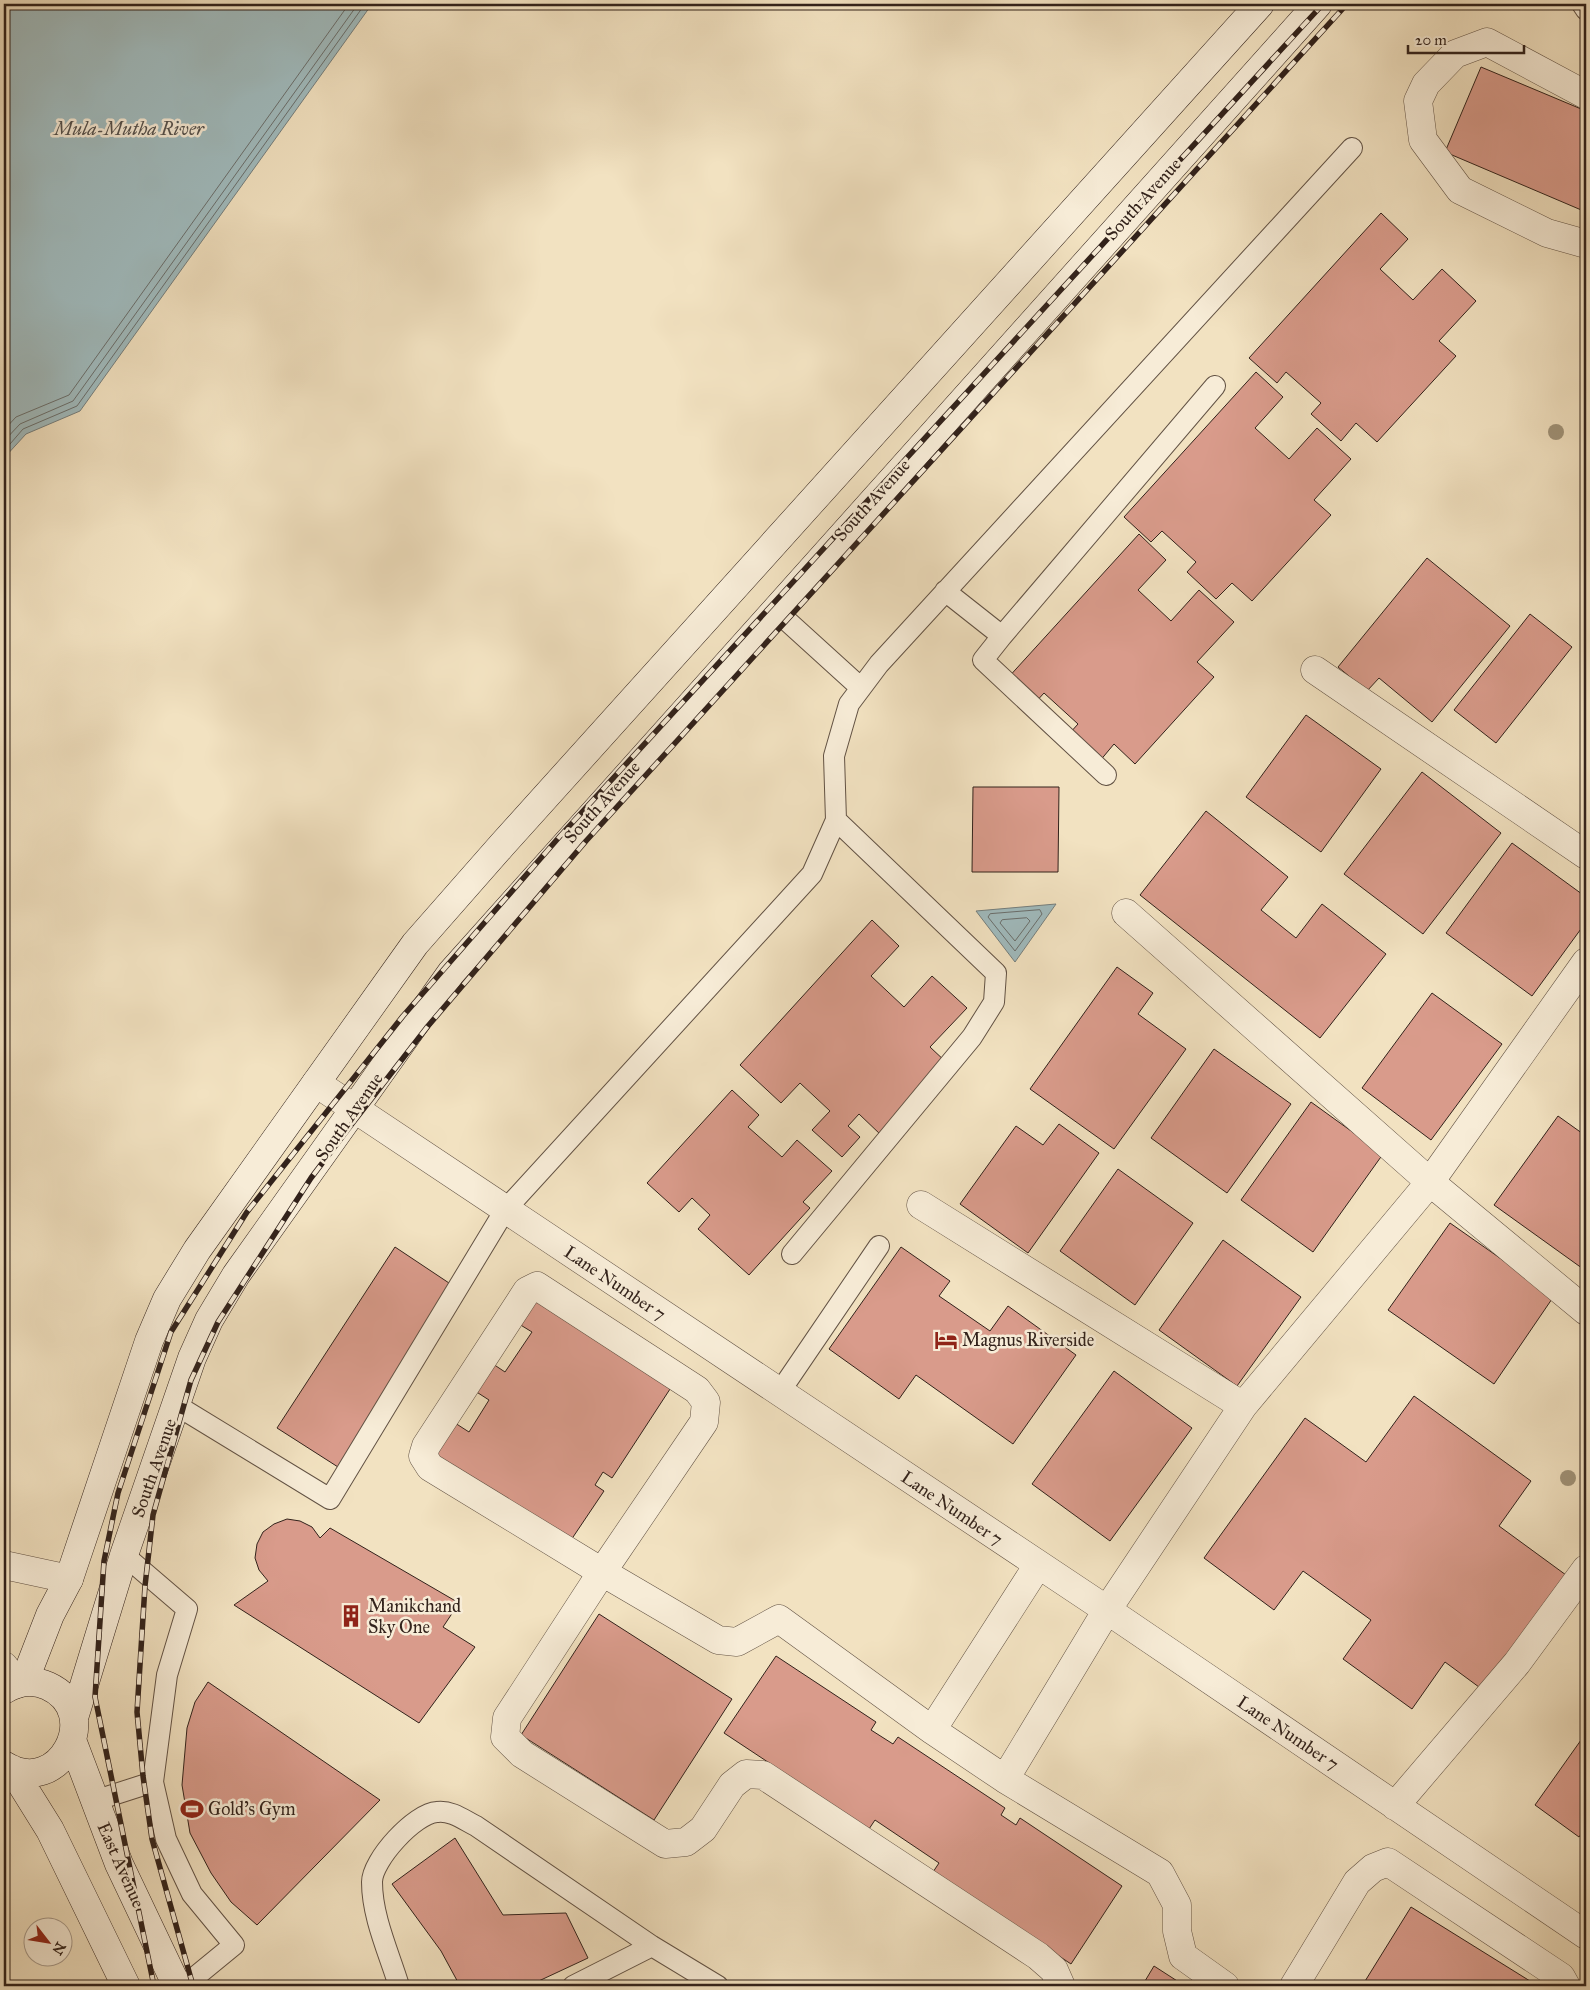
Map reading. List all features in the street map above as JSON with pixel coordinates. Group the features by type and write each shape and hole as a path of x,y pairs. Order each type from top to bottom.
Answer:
{"street":[{"path":"12,1681 69,1580 149,1341 168,1299 197,1250 415,944 1260,4"},
{"name":"South Avenue","path":"8,1767 27,1772 49,1768 66,1754 124,1555 192,1358 209,1320 231,1283 451,972 774,609 1318,4"},
{"path":"1586,95 1487,42 1455,54 1426,84 1418,101 1423,140 1460,190 1547,233 1586,244"},
{"path":"1315,670 1586,855"},
{"path":"1126,913 1430,1182 1586,1311"},
{"path":"1006,1779 1107,1610 1243,1406 1430,1182 1586,962"},
{"name":"Lane Number 7","path":"316,1083 1107,1610 1586,1935"},
{"path":"921,1205 1243,1406"},
{"path":"1061,1986 1054,1970 1038,1956 763,1775 746,1774 732,1785 702,1829 686,1842 665,1844 522,1754 505,1737 507,1718 602,1572 704,1422 706,1402 697,1390 537,1286 527,1291 426,1446 422,1456 430,1466 602,1572 718,1640 737,1642 779,1619 932,1730 1006,1779 1160,1873 1177,1905 1177,1931 1183,1956 1225,1986"},
{"path":"4,1565 69,1580"},
{"path":"932,1730 1038,1565"},
{"path":"1395,1806 1517,1663 1586,1569"},
{"name":"East Avenue","path":"12,1681 39,1683 53,1688 68,1704 73,1729 94,1802 119,1864 177,1986"},
{"path":"8,1767 50,1830 126,1986"},
{"path":"1294,1986 1357,1882 1373,1868 1388,1862 1561,1977 1566,1986"}],"lane":[{"path":"1582,4 1586,10"},
{"path":"176,1405 330,1499 504,1210 812,874 836,820 834,756 849,704 879,664 1352,148"},
{"path":"1106,775 982,660 1215,386"},
{"path":"945,592 1002,636"},
{"path":"774,609 861,688"},
{"path":"792,1254 945,1072 972,1038 994,1002 996,973 836,820"},
{"path":"779,1393 879,1246"},
{"path":"124,1555 187,1609 167,1675 153,1782 166,1839 192,1894 234,1945 184,1986"},
{"path":"94,1802 153,1782"},
{"path":"399,1986 374,1905 372,1880 378,1862 411,1825 436,1811 452,1813 476,1826 652,1946 718,1986"},
{"path":"573,1986 652,1946"}],"water":[{"name":"Mula-Mutha River","path":"4,4 372,4 80,411 26,434 4,458"},
{"path":"1056,904 1015,962 976,911"}],"building":[{"path":"1481,67 1586,111 1586,212 1445,152"},
{"path":"1381,213 1408,239 1380,269 1413,300 1442,269 1476,301 1439,341 1456,356 1377,442 1356,423 1341,441 1311,414 1321,403 1286,372 1277,383 1249,358"},
{"path":"1256,372 1283,397 1255,428 1289,459 1317,428 1351,459 1314,500 1331,515 1252,601 1232,583 1216,599 1187,572 1196,562 1162,531 1151,542 1124,517"},
{"path":"1139,534 1166,560 1138,590 1171,621 1199,590 1234,622 1197,662 1214,677 1135,764 1114,744 1099,762 1069,734 1078,724 1044,693 1034,704 1006,680"},
{"path":"1427,558 1510,626 1432,722 1379,678 1367,691 1338,667"},
{"path":"1530,614 1572,647 1496,743 1454,710"},
{"path":"1306,715 1381,769 1321,852 1246,797"},
{"path":"1422,772 1501,833 1423,934 1344,874"},
{"path":"973,787 1059,787 1058,872 972,872"},
{"path":"1206,811 1288,877 1261,910 1296,938 1322,904 1386,954 1320,1038 1140,895"},
{"path":"1512,843 1586,897 1586,922 1532,996 1446,933"},
{"path":"872,920 899,946 871,976 904,1007 932,976 967,1008 930,1047 947,1063 881,1135 859,1114 848,1126 860,1137 842,1157 812,1130 830,1111 800,1083 781,1103 740,1065"},
{"path":"1117,967 1153,993 1138,1014 1186,1049 1114,1149 1030,1089"},
{"path":"1432,993 1502,1044 1431,1140 1362,1088"},
{"path":"1214,1049 1291,1104 1227,1193 1151,1138"},
{"path":"732,1090 759,1115 748,1127 782,1157 797,1140 832,1171 803,1202 810,1208 749,1275 698,1229 710,1215 692,1198 679,1212 647,1183"},
{"path":"1311,1102 1383,1154 1313,1252 1241,1200"},
{"path":"1558,1116 1586,1136 1586,1271 1494,1205"},
{"path":"1059,1124 1099,1153 1028,1253 960,1204 1016,1126 1043,1145"},
{"path":"1118,1169 1193,1223 1135,1305 1060,1251"},
{"path":"1450,1223 1554,1296 1494,1384 1388,1310"},
{"path":"1223,1240 1301,1297 1237,1386 1159,1330"},
{"path":"395,1247 455,1287 338,1467 277,1428"},
{"name":"Magnus Riverside","path":"901,1247 950,1281 939,1296 990,1331 1008,1306 1076,1355 1013,1444 916,1375 899,1399 829,1349"},
{"path":"536,1298 672,1386 612,1478 603,1472 595,1485 604,1491 567,1546 432,1457 455,1423 469,1432 489,1400 475,1391 493,1364 505,1372 532,1332 519,1324"},
{"path":"1114,1371 1192,1428 1110,1541 1032,1484"},
{"path":"1414,1396 1531,1481 1499,1526 1566,1575 1483,1690 1445,1662 1412,1709 1343,1659 1371,1620 1303,1571 1274,1610 1204,1558 1305,1418 1366,1462"},
{"name":"Manikchand Sky One","path":"287,1519 300,1521 312,1527 320,1538 330,1528 459,1603 443,1627 475,1647 419,1723 234,1605 268,1581 259,1570 255,1558 257,1544 263,1532 274,1524"},
{"path":"599,1614 732,1699 654,1820 521,1735"},
{"path":"776,1656 876,1722 871,1730 893,1744 898,1737 1005,1808 1001,1815 1016,1825 1020,1818 1122,1886 1071,1964 933,1872 939,1863 875,1820 869,1829 724,1733"},
{"path":"208,1682 380,1800 257,1925 231,1902 211,1873 190,1833 182,1785 187,1728 195,1702"},
{"path":"1586,1733 1586,1827 1579,1837 1535,1805"},
{"path":"455,1838 503,1915 566,1913 588,1958 528,1986 460,1986 441,1951 392,1884"},
{"path":"1411,1907 1538,1986 1362,1986"},
{"path":"1154,1966 1185,1986 1142,1986"}],"railway":[{"path":"154,1986 95,1697 104,1561 118,1493 171,1332 247,1212 403,1016 561,835 1323,4"},
{"path":"193,1986 152,1839 143,1776 137,1712 145,1586 153,1515 191,1380 218,1322 311,1178 351,1125 428,1026 586,841 1347,4"}],"place":[{"name":"Magnus Riverside","path":"946,1340"},
{"name":"Manikchand Sky One","path":"351,1616"},
{"name":"Gold's Gym","path":"192,1809"}]}
